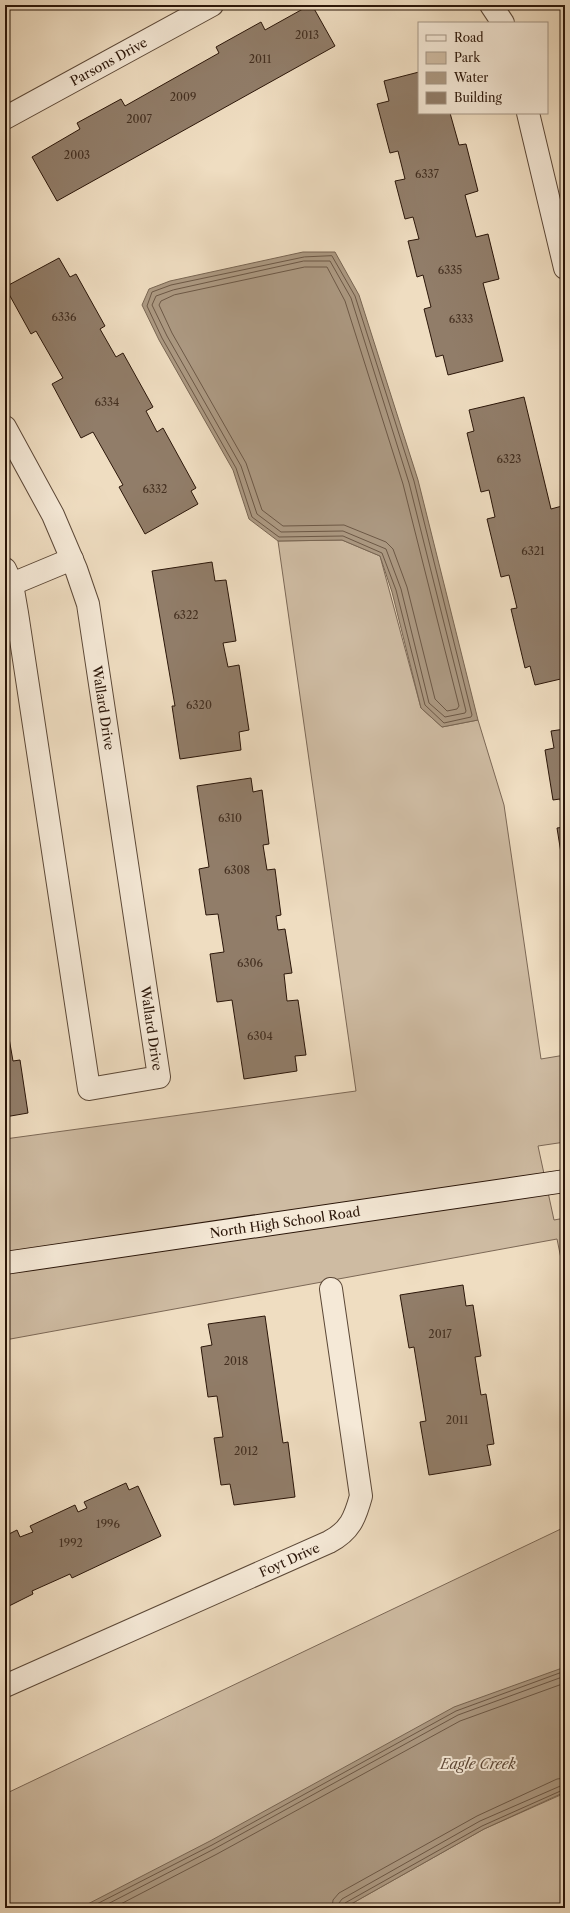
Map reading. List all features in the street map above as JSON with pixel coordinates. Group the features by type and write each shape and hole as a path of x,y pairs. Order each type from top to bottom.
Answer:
{"street":[{"name":"Parsons Drive","path":"5,118 212,5"},
{"path":"491,5 502,22"},
{"path":"528,114 565,268"},
{"name":"Wallard Drive","path":"5,427 53,515 72,559 88,604 159,1077 89,1089 8,577"},
{"path":"8,577 72,559"},
{"name":"North High School Road","path":"5,1263 565,1181"},
{"name":"Foyt Drive","path":"5,1686 329,1542 346,1529 354,1518 361,1496 331,1289"}],"green space":[{"path":"342,540 380,556 421,708 442,727 478,720 504,805 541,1059 565,1055 565,1142 538,1146 554,1220 565,1218 565,1278 557,1239 5,1340 5,1139 356,1091 278,541"},
{"path":"565,1527 565,1699 114,1908 5,1908 5,1794"},
{"path":"565,1793 565,1908 344,1908 484,1829"}],"water":[{"path":"303,252 335,252 359,295 418,480 478,720 442,727 421,708 392,592 380,556 342,540 278,541 249,519 233,470 159,340 142,305 149,289 170,281"},
{"name":"Eagle Creek","path":"565,1667 565,1792 484,1829 344,1908 80,1908 210,1841 454,1707"}],"building":[{"path":"312,5 335,46 57,201 32,157 80,129 77,123 121,99 125,106 219,53 216,47 261,22 265,30"},
{"path":"418,72 418,114 450,114 459,145 466,144 478,191 465,195 476,237 488,234 499,279 483,283 503,361 448,375 443,355 436,357 424,309 431,307 423,275 417,277 408,241 419,239 413,217 405,219 395,181 405,179 398,151 390,153 377,104 389,101 384,81"},
{"path":"59,258 70,277 76,274 105,326 100,329 116,357 123,353 153,407 146,411 157,432 163,428 196,488 191,491 198,504 145,534 119,487 123,485 93,432 81,438 52,384 63,378 36,331 31,334 5,287"},
{"path":"524,397 551,509 562,506 565,517 565,678 535,685 530,666 525,668 511,609 517,608 509,575 501,577 487,519 495,517 489,490 481,492 467,433 474,431 469,410"},
{"path":"212,562 215,581 226,580 236,641 223,643 228,667 239,665 249,730 239,732 241,750 180,759 172,706 175,706 152,571"},
{"path":"565,729 565,825 560,799 553,800 545,750 554,748 551,731"},
{"path":"251,778 253,792 262,790 269,844 263,845 267,870 275,869 281,915 276,916 278,930 285,929 292,973 284,974 287,1001 298,1000 306,1055 295,1056 297,1071 244,1079 232,1000 217,1002 210,954 224,952 218,914 206,915 199,869 209,867 197,786"},
{"path":"565,827 565,872 564,872 557,828"},
{"path":"5,1015 13,1061 20,1060 28,1113 5,1117"},
{"path":"463,1285 466,1306 473,1305 481,1356 475,1357 481,1395 486,1394 494,1444 487,1445 491,1465 429,1475 420,1422 426,1421 414,1347 409,1348 400,1295"},
{"path":"265,1316 283,1443 288,1442 295,1497 234,1505 230,1484 221,1485 214,1438 223,1437 217,1396 208,1397 201,1347 212,1345 208,1324"},
{"path":"126,1483 129,1490 138,1486 161,1536 72,1578 70,1574 32,1591 33,1594 5,1608 5,1536 17,1530 20,1537 33,1532 30,1526 75,1505 78,1512 87,1508 84,1502"}]}
